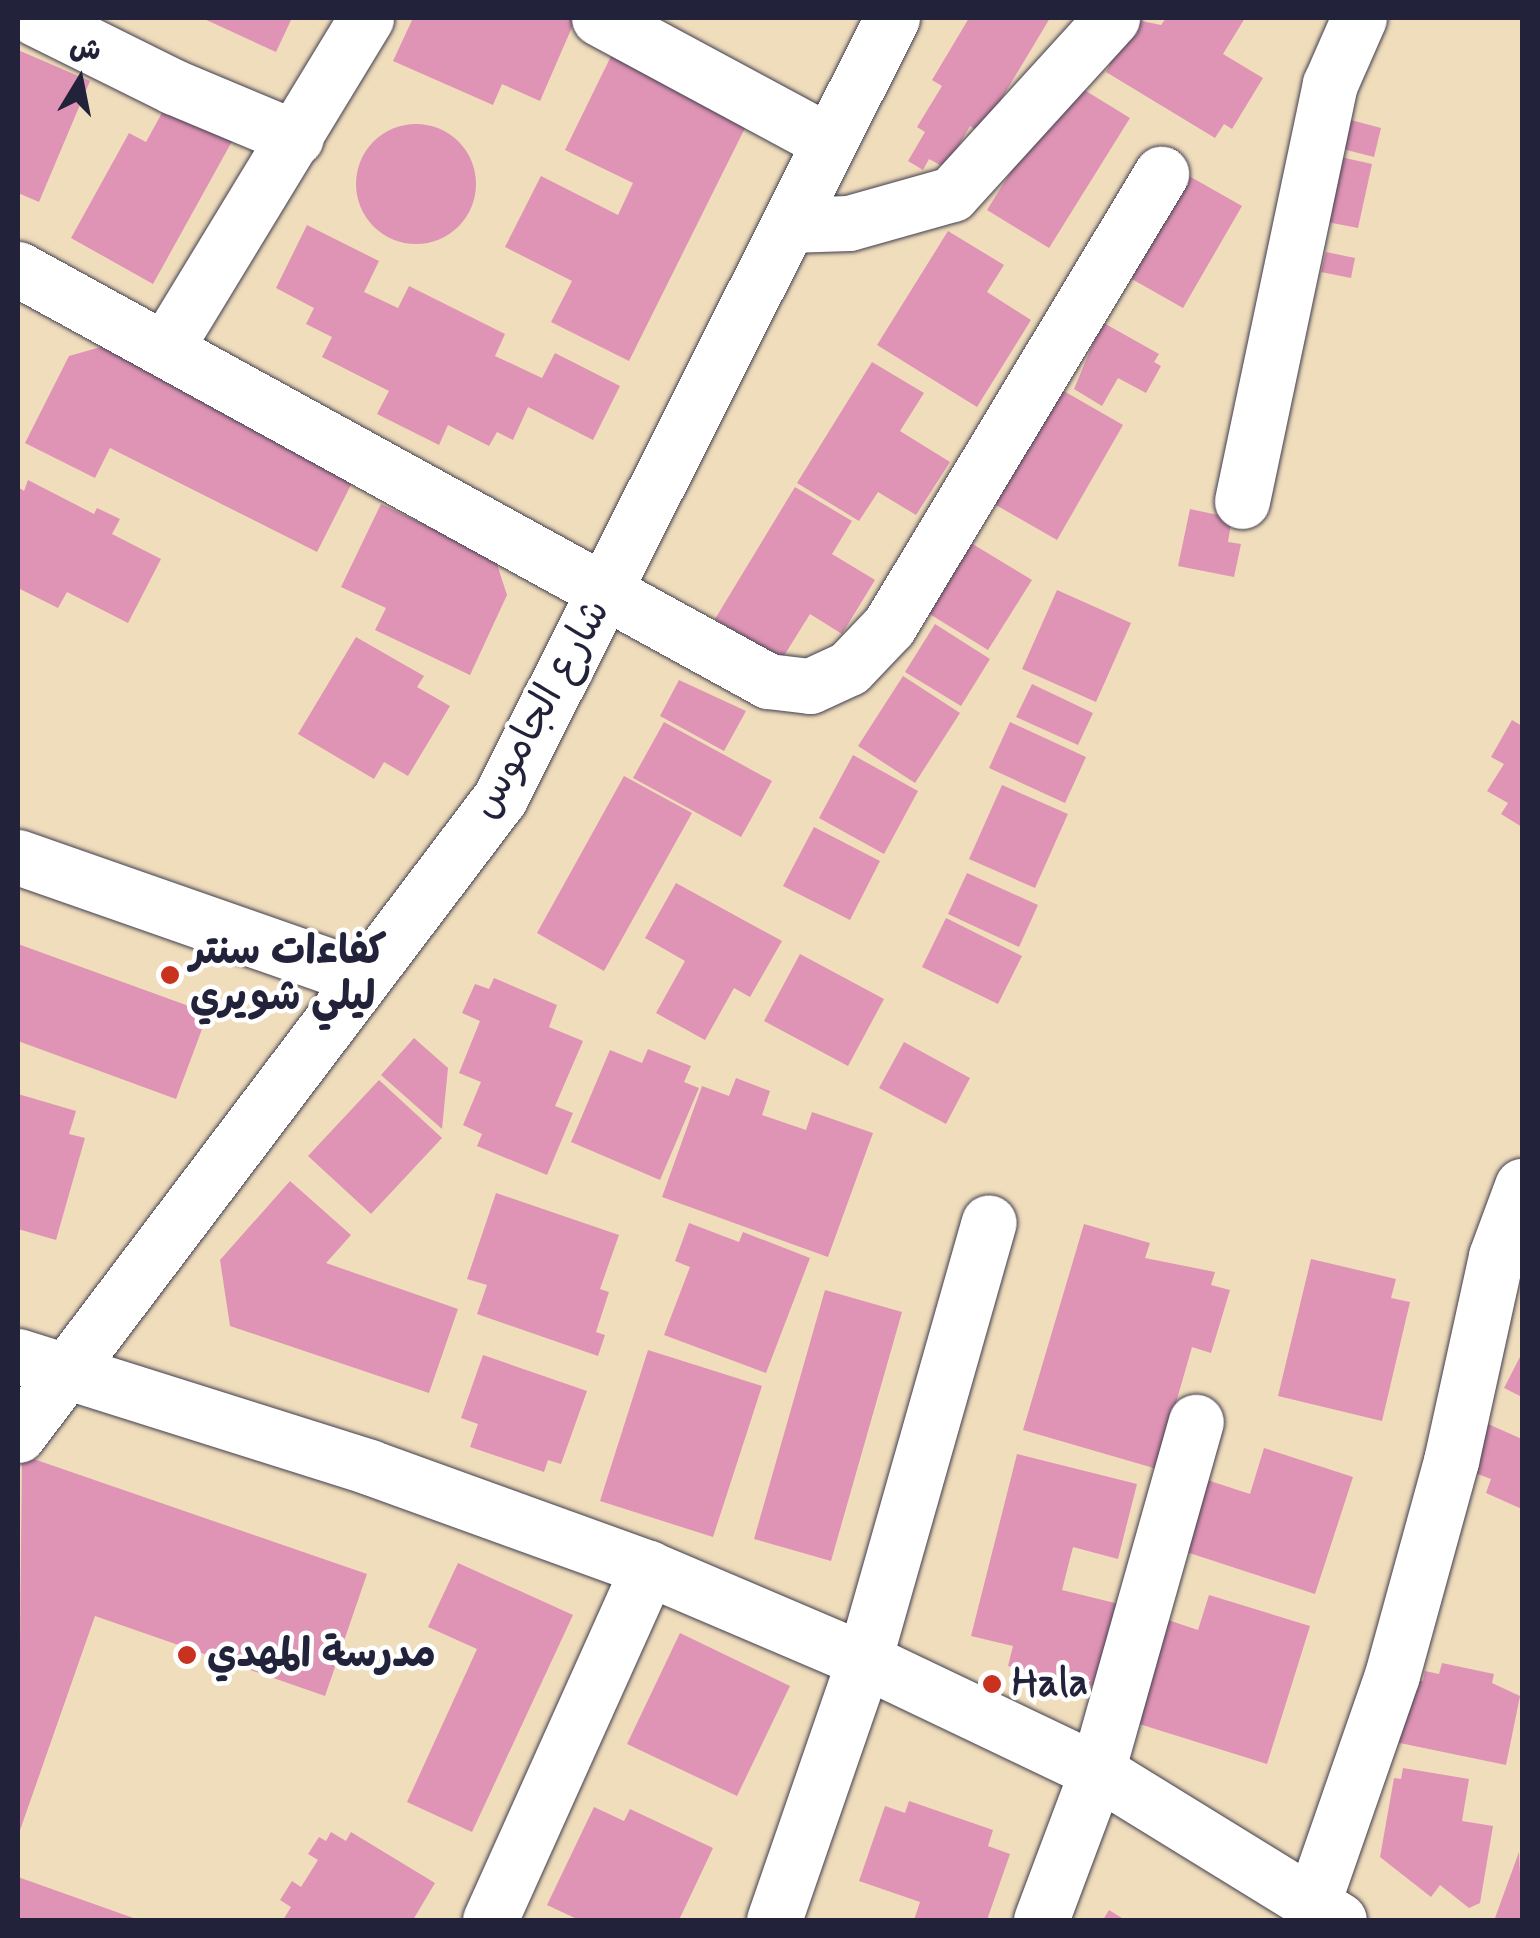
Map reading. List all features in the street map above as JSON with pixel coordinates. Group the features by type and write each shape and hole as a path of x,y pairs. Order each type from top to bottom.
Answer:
{"street":[{"path":"36,18 174,88 296,138"},
{"path":"165,349 366,18"},
{"path":"599,18 829,142"},
{"name":"شارع الجاموس","path":"18,1435 42,1364 360,977 500,798 892,18"},
{"path":"789,225 848,223 952,194 1112,18"},
{"path":"1242,501 1330,84 1359,18"},
{"path":"18,269 768,681 810,686 849,668 890,626 1161,174"},
{"path":"18,856 360,977"},
{"path":"42,1364 369,1467 648,1568 864,1660 1097,1771 1326,1911 1509,1261 1522,1186"},
{"path":"774,1920 864,1660 989,1222"},
{"path":"1041,1920 1097,1771 1196,1422"},
{"path":"490,1920 648,1568"}],"building":[{"path":"202,18 292,18 276,52"},
{"path":"413,18 576,18 540,101 502,84 493,105 393,61"},
{"path":"969,18 1050,18 981,133 970,126 946,168 929,159 923,170 908,161 925,132 917,127 942,86 932,80"},
{"path":"1128,18 1161,25 1166,18 1245,18 1223,54 1263,78 1232,129 1224,124 1215,138 1106,72 1110,64 1103,60"},
{"path":"615,48 751,116 629,361 551,322 572,281 505,247 541,176 618,215 633,183 565,150"},
{"path":"18,50 90,81 39,202 18,193"},
{"path":"1068,80 1130,118 1049,248 987,210"},
{"path":"169,100 235,136 153,284 71,238 129,133 146,142"},
{"path":"1347,119 1381,128 1374,157 1339,148"},
{"path":"416,124 439,129 458,142 471,161 476,184 471,207 458,226 439,239 416,244 393,239 374,226 361,207 356,184 361,161 374,142 393,129"},
{"path":"1336,156 1372,164 1358,228 1322,221"},
{"path":"1182,172 1242,206 1183,308 1123,274"},
{"path":"307,225 379,261 364,292 398,308 409,286 505,334 495,356 542,378 555,353 620,386 593,440 528,407 513,440 497,432 489,446 448,425 439,445 377,414 389,391 322,357 332,337 306,324 314,308 276,288"},
{"path":"948,231 1004,265 987,292 1031,320 977,407 877,345"},
{"path":"1326,252 1355,258 1351,278 1321,272"},
{"path":"1102,322 1159,354 1154,362 1161,366 1146,393 1118,378 1102,406 1074,389"},
{"path":"104,346 357,473 317,552 110,448 95,478 25,443 69,356"},
{"path":"872,362 924,393 900,431 950,462 916,515 878,492 859,521 797,483"},
{"path":"1055,386 1123,425 1057,540 989,501"},
{"path":"28,480 94,514 97,508 120,519 112,534 161,559 128,623 67,592 58,608 18,588 18,487 24,491"},
{"path":"795,487 852,521 832,554 875,580 842,634 810,614 782,659 715,619"},
{"path":"381,504 495,558 507,595 470,675 375,630 386,608 341,587"},
{"path":"1190,509 1232,518 1228,542 1241,544 1234,577 1178,566"},
{"path":"971,543 1032,580 988,650 928,613"},
{"path":"1057,590 1131,623 1096,702 1022,669"},
{"path":"935,624 990,659 961,706 905,672"},
{"path":"356,637 424,676 417,687 450,706 408,776 384,762 374,779 298,734"},
{"path":"903,676 960,713 915,783 858,746"},
{"path":"679,680 746,711 724,751 660,716"},
{"path":"1032,684 1093,713 1078,745 1016,717"},
{"path":"1512,720 1522,726 1522,827 1501,814 1508,803 1487,791 1504,764 1491,757"},
{"path":"664,722 772,781 741,837 633,778"},
{"path":"1010,722 1086,757 1065,803 989,768"},
{"path":"853,755 918,791 884,854 819,818"},
{"path":"624,776 692,813 604,971 537,933"},
{"path":"1002,785 1068,814 1035,888 969,859"},
{"path":"814,827 880,861 850,920 783,886"},
{"path":"967,873 1038,905 1019,947 948,914"},
{"path":"676,883 782,941 750,997 734,988 705,1040 656,1013 685,961 645,938"},
{"path":"946,918 1022,956 998,1004 922,967"},
{"path":"18,944 208,1013 176,1099 18,1041"},
{"path":"800,954 884,999 848,1066 764,1021"},
{"path":"494,978 557,1005 549,1027 583,1041 555,1106 573,1113 547,1175 477,1146 482,1134 463,1125 481,1082 459,1073 480,1021 462,1013 475,984 489,989"},
{"path":"414,1038 448,1068 442,1129 381,1075"},
{"path":"904,1042 970,1078 946,1124 879,1088"},
{"path":"648,1049 691,1066 684,1082 699,1088 660,1180 571,1142 610,1050 642,1063"},
{"path":"736,1078 770,1091 762,1115 806,1130 812,1112 873,1133 828,1257 662,1197 702,1086 729,1096"},
{"path":"379,1080 442,1138 371,1214 308,1156"},
{"path":"18,1094 76,1111 69,1134 85,1138 56,1240 18,1229"},
{"path":"290,1181 351,1235 326,1263 458,1309 429,1393 230,1326 220,1260"},
{"path":"496,1193 619,1235 600,1289 609,1292 596,1332 605,1335 598,1356 477,1314 487,1285 467,1279"},
{"path":"689,1223 739,1242 743,1232 810,1258 766,1373 664,1335 690,1267 675,1261"},
{"path":"1084,1224 1150,1243 1145,1258 1215,1272 1211,1285 1230,1290 1211,1353 1192,1347 1157,1469 1023,1430"},
{"path":"1311,1259 1396,1279 1391,1298 1410,1302 1382,1421 1278,1396"},
{"path":"825,1290 902,1312 831,1561 754,1539"},
{"path":"648,1350 762,1386 713,1537 600,1501"},
{"path":"1522,1353 1522,1397 1504,1388"},
{"path":"483,1355 587,1391 561,1464 548,1460 544,1472 470,1447 478,1424 461,1418"},
{"path":"1488,1424 1522,1439 1522,1509 1486,1493 1491,1479 1475,1473"},
{"path":"1264,1448 1353,1477 1315,1594 1174,1548 1198,1477 1250,1494"},
{"path":"1017,1454 1137,1484 1118,1559 1073,1547 1062,1590 1127,1606 1106,1689 1008,1666 1013,1646 971,1636"},
{"path":"22,1455 367,1574 325,1696 95,1616 18,1836"},
{"path":"458,1563 573,1615 472,1832 407,1802 477,1649 428,1627"},
{"path":"1209,1595 1310,1626 1267,1764 1136,1723 1168,1620 1198,1630"},
{"path":"680,1633 790,1686 737,1796 627,1744"},
{"path":"1442,1663 1494,1674 1492,1683 1520,1696 1506,1765 1395,1742 1408,1678 1423,1681 1425,1671 1439,1674"},
{"path":"1403,1768 1469,1779 1462,1821 1493,1826 1480,1903 1469,1908 1440,1885 1431,1897 1380,1857 1394,1778 1401,1779"},
{"path":"909,1801 993,1830 988,1846 1010,1854 987,1920 914,1920 920,1902 859,1881 885,1806 905,1813"},
{"path":"594,1807 624,1821 630,1809 713,1848 679,1920 579,1920 547,1905"},
{"path":"331,1832 346,1841 351,1832 435,1883 413,1920 283,1920 291,1907 280,1900 292,1881 301,1887 318,1860 308,1854 319,1837 326,1841"},
{"path":"1519,1852 1522,1920 1501,1920 1495,1918"},
{"path":"18,1877 139,1920 18,1920"},
{"path":"1109,1910 1125,1920 1103,1920"}],"place":[{"name":"كفاءات سنتر ليلي شويري","path":"170,975"},
{"name":"مدرسة المهدي","path":"187,1655"},
{"name":"Hala","path":"992,1684"}]}
